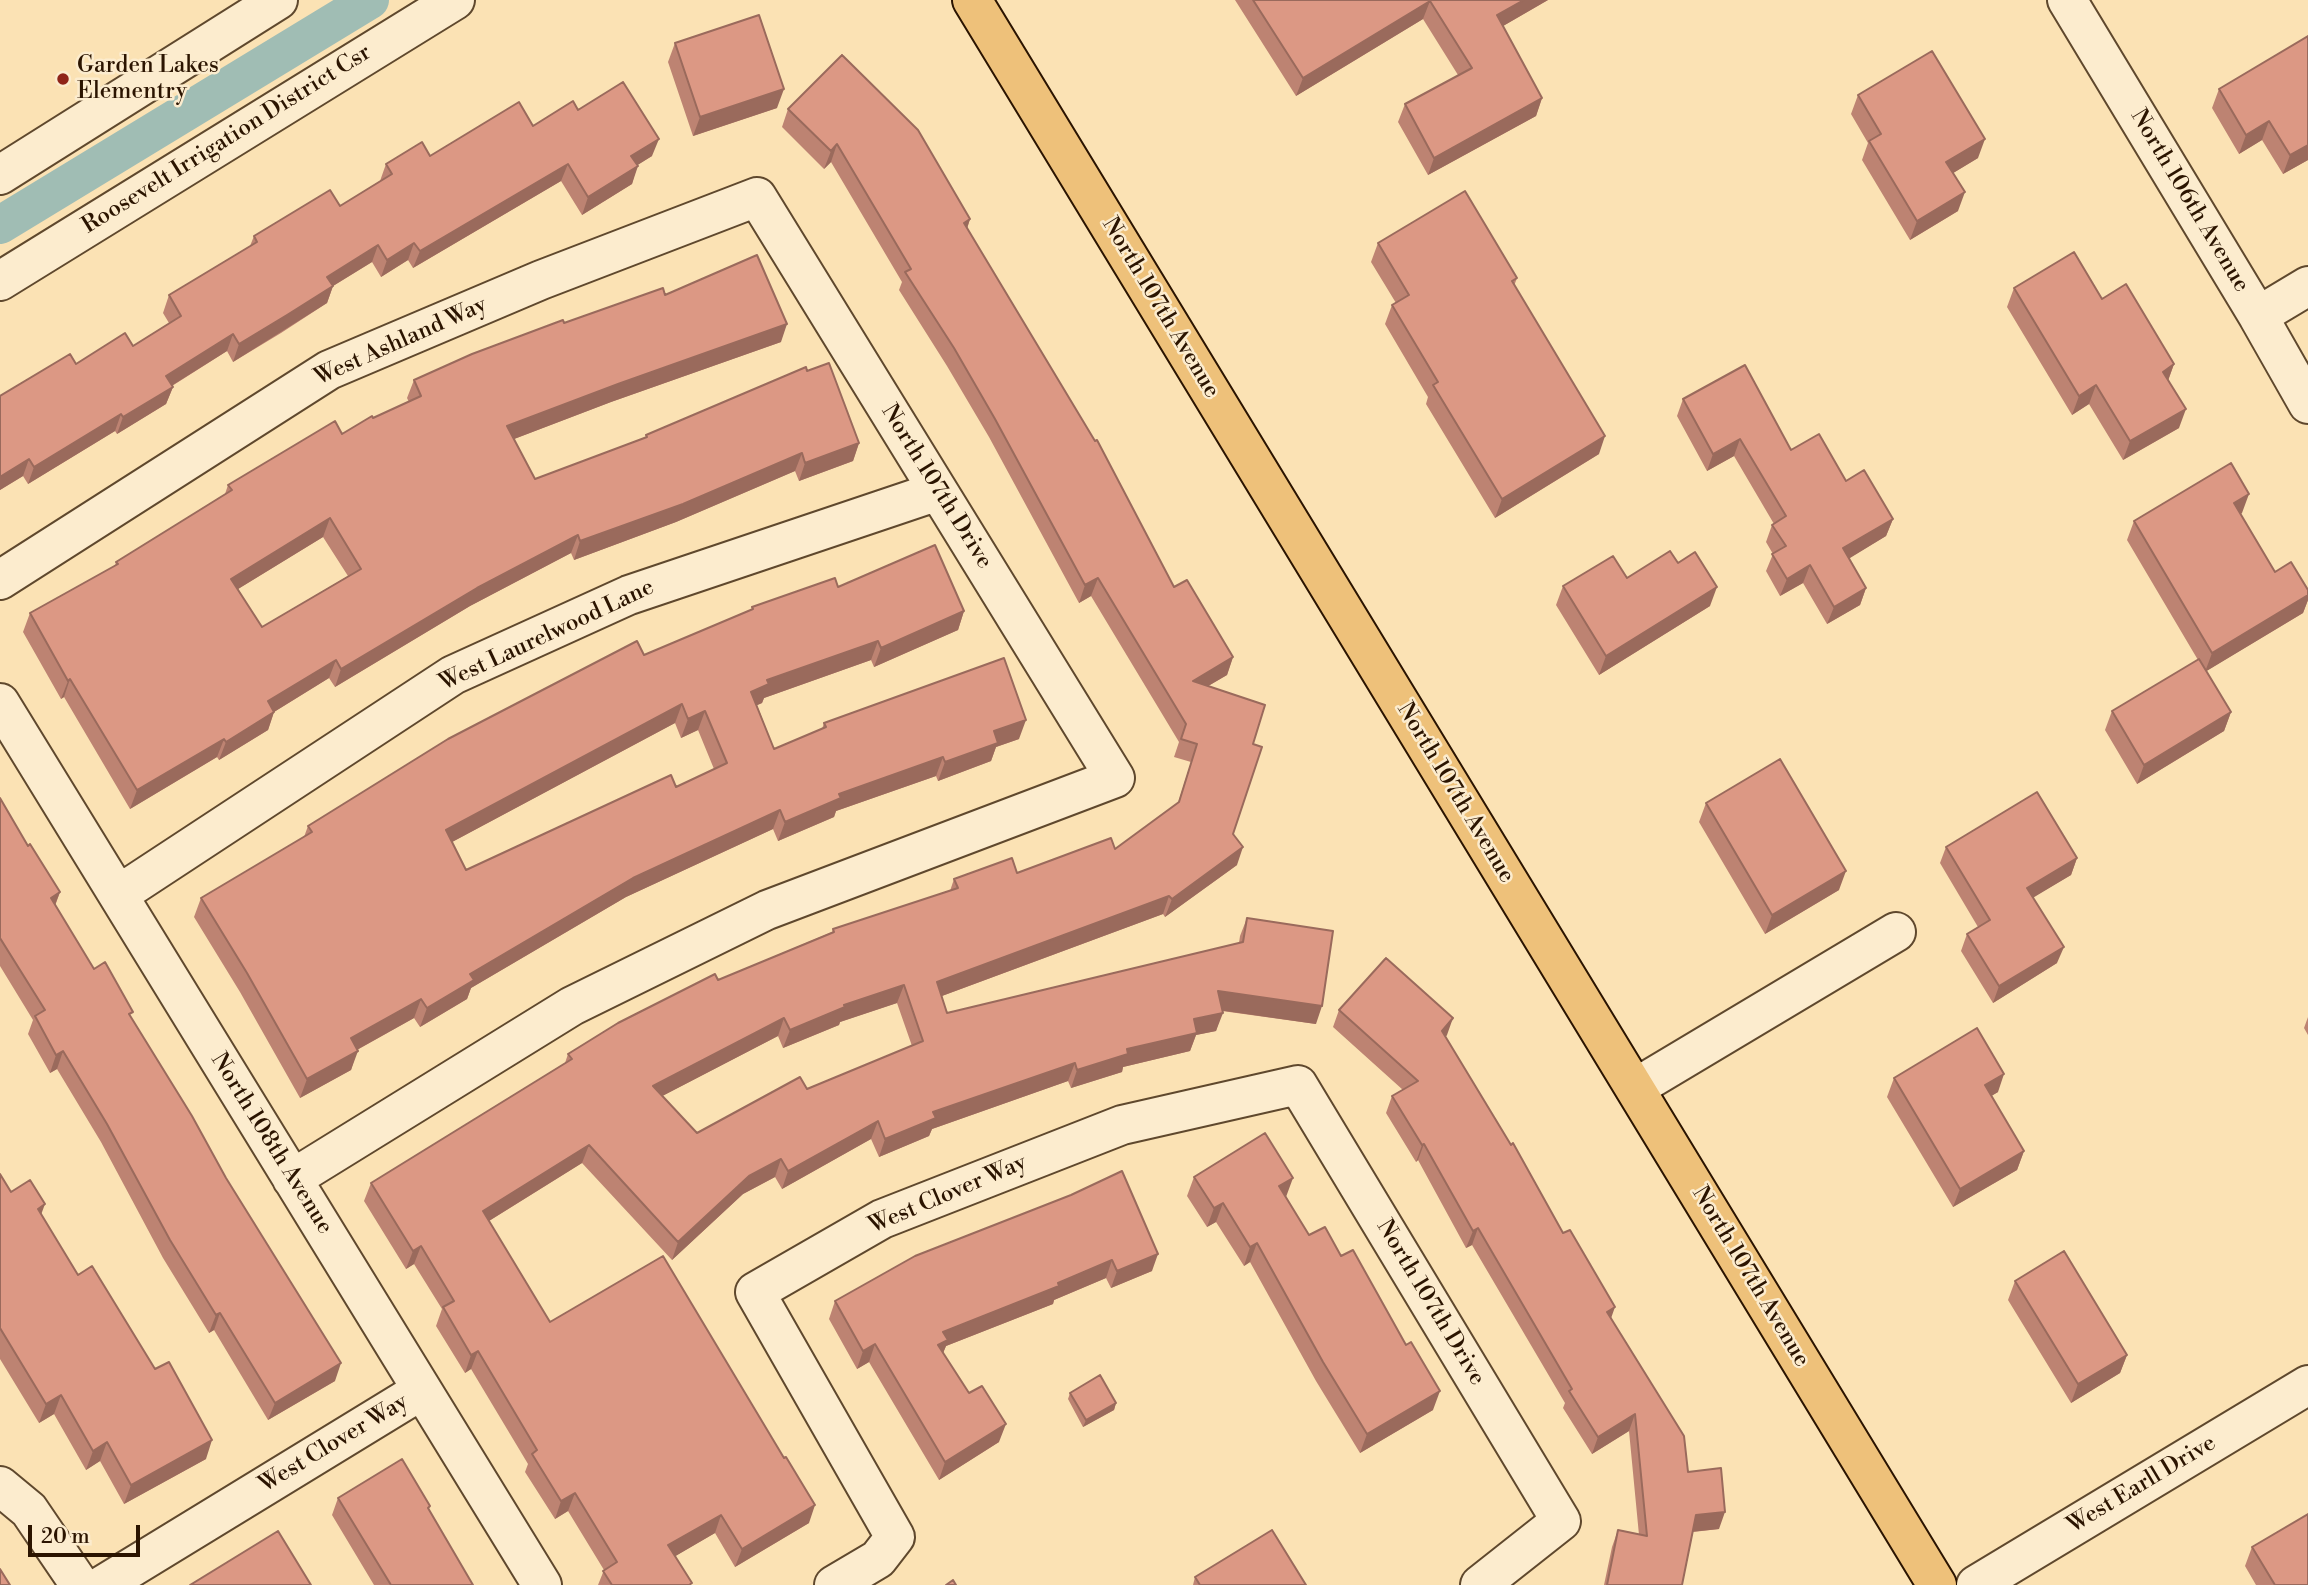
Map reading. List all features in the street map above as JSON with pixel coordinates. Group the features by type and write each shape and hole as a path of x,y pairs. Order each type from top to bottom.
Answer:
{"main road":[{"name":"North 107th Avenue","path":"972,0 1937,1585"}],"street":[{"path":"0,174 278,0"},
{"name":"Roosevelt Irrigation District Csr","path":"0,281 455,0"},
{"name":"North 106th Avenue","path":"2067,0 2258,316 2308,404"},
{"name":"North 107th Drive","path":"292,1178 572,1006 767,910 1115,778 757,197"},
{"name":"West Ashland Way","path":"0,580 329,370 541,280 757,197"},
{"path":"2258,316 2308,286"},
{"name":"West Laurelwood Lane","path":"118,895 453,675 629,594 938,491"},
{"name":"North 108th Avenue","path":"0,703 542,1585"},
{"path":"1635,1088 1896,932"},
{"name":"North 107th Drive","path":"1298,1085 1561,1521 1480,1585"},
{"name":"West Clover Way","path":"834,1585 878,1559 895,1537 755,1292 882,1219 1122,1125 1298,1085"},
{"name":"West Earll Drive","path":"1976,1585 2308,1385"},
{"name":"West Clover Way","path":"103,1585 422,1390"},
{"path":"0,1486 29,1510 80,1585"}],"building":[{"path":"1253,0 1524,0 1497,15 1542,98 1434,158 1405,104 1472,68 1430,1 1303,78"},
{"path":"759,15 784,89 700,117 675,43"},
{"path":"2308,36 2308,145 2290,155 2269,121 2246,135 2219,89"},
{"path":"1932,51 1985,139 1946,162 1965,192 1917,221 1869,141 1881,134 1858,95"},
{"path":"842,55 918,130 970,219 964,223 1095,441 1097,440 1174,587 1187,580 1233,657 1193,681 1265,705 1253,744 1262,747 1233,834 1243,847 1172,899 1169,896 937,982 947,1013 1243,942 1247,918 1333,931 1322,1006 1218,991 1223,1013 1194,1019 1197,1033 1127,1049 1128,1054 1077,1070 1075,1063 933,1112 936,1118 885,1139 878,1121 788,1171 781,1159 749,1176 678,1242 589,1145 483,1211 550,1322 663,1256 815,1505 742,1549 721,1515 668,1545 692,1583 689,1585 612,1585 603,1571 617,1562 575,1493 561,1501 532,1454 537,1450 478,1351 471,1355 443,1307 454,1301 421,1246 413,1251 371,1183 572,1059 568,1054 618,1023 715,974 718,980 834,932 833,929 958,888 954,879 1012,858 1017,873 1111,838 1115,849 1179,802 1197,744 1181,739 1186,724 1098,578 1085,585 995,419 954,348 905,272 911,269 837,144 831,151 788,109","holes":["904,985 923,1041 807,1089 800,1077 697,1133 653,1086 784,1018 790,1030 845,1007 844,1005"]},
{"path":"623,82 659,139 631,156 638,166 588,197 568,164 420,251 414,243 387,260 378,245 327,277 333,286 287,315 239,344 233,334 166,376 173,387 123,417 121,414 34,467 29,459 0,477 0,396 70,354 76,364 125,333 133,346 181,316 169,295 257,242 254,236 330,190 340,206 392,174 386,164 422,142 430,156 519,102 533,126 573,101 578,110"},
{"path":"1465,191 1517,278 1512,281 1605,436 1502,499 1433,385 1438,382 1392,305 1409,295 1378,243"},
{"path":"2074,252 2102,299 2126,284 2174,364 2163,372 2186,409 2130,441 2096,385 2079,396 2014,288"},
{"path":"757,255 787,324 507,426 535,479 647,437 646,435 806,367 807,371 829,363 859,443 805,463 802,453 683,504 580,541 578,535 477,588 341,669 336,660 268,701 274,712 226,742 224,739 137,790 70,679 68,681 30,613 118,564 116,562 232,490 228,485 335,421 342,434 372,416 373,418 421,396 414,380 472,354 563,320 564,323 663,288 665,295","holes":["330,518 361,569 262,627 231,579"]},
{"path":"1745,365 1791,450 1819,434 1846,481 1864,470 1893,519 1843,548 1866,588 1834,607 1810,565 1787,579 1772,554 1786,546 1772,525 1786,516 1740,439 1713,454 1683,399"},
{"path":"2231,463 2249,494 2234,503 2275,572 2291,562 2308,590 2308,595 2212,653 2134,521"},
{"path":"935,545 964,611 881,648 878,641 767,680 769,684 751,692 774,749 826,727 824,723 1004,658 1026,720 994,731 998,743 945,762 943,757 839,794 841,798 785,822 780,810 633,878 470,974 474,980 427,1008 421,999 351,1038 358,1051 307,1079 201,898 312,832 308,826 448,739 637,641 644,655 753,609 752,607 835,578 838,587","holes":["682,704 688,719 705,711 727,763 676,787 671,775 466,870 446,830"]},
{"path":"1670,551 1678,563 1695,552 1717,587 1606,656 1563,586 1613,556 1627,578"},
{"path":"2199,659 2231,712 2144,765 2112,711"},
{"path":"1780,759 1846,871 1772,915 1706,803"},
{"path":"2037,792 2077,858 2027,888 2064,947 1999,986 1967,934 1990,920 1946,847"},
{"path":"0,798 28,846 30,844 60,892 51,898 94,969 105,962 133,1012 129,1014 192,1116 226,1178 341,1363 275,1403 220,1313 216,1315 170,1240 107,1124 63,1051 56,1055 35,1016 45,1010 0,938"},
{"path":"1386,958 1453,1018 1442,1031 1511,1145 1513,1143 1563,1233 1570,1230 1615,1307 1607,1312 1684,1436 1688,1472 1721,1468 1725,1512 1696,1515 1682,1585 1607,1585 1618,1530 1647,1536 1635,1414 1598,1437 1569,1391 1572,1389 1478,1228 1473,1231 1424,1144 1422,1145 1392,1096 1418,1081 1339,1010"},
{"path":"1977,1028 2004,1074 1985,1085 2024,1151 1960,1189 1894,1078"},
{"path":"1265,1133 1293,1178 1279,1186 1309,1235 1325,1227 1341,1256 1353,1250 1406,1345 1411,1342 1440,1391 1367,1434 1323,1362 1257,1243 1250,1247 1223,1203 1214,1208 1194,1177"},
{"path":"1122,1171 1158,1254 1117,1271 1112,1260 1058,1283 1059,1286 943,1332 948,1340 938,1345 969,1393 982,1386 1006,1424 945,1462 875,1344 863,1351 835,1301 915,1256 1071,1195"},
{"path":"0,1174 11,1192 30,1180 45,1204 38,1209 78,1275 92,1266 155,1369 169,1362 212,1440 131,1485 107,1442 93,1451 61,1395 46,1404 0,1328"},
{"path":"2064,1251 2127,1355 2078,1384 2015,1281"},
{"path":"1100,1375 1116,1403 1086,1420 1070,1393"},
{"path":"402,1459 473,1585 391,1585 338,1498"},
{"path":"2308,1514 2308,1585 2275,1585 2252,1547"},
{"path":"1272,1530 1306,1585 1200,1585 1195,1577"},
{"path":"278,1531 311,1585 190,1585"},
{"path":"0,1569 10,1585 0,1585"}],"waterway":[{"path":"0,225 370,0"}],"place":[{"name":"Garden Lakes Elementry","path":"63,79"}]}
